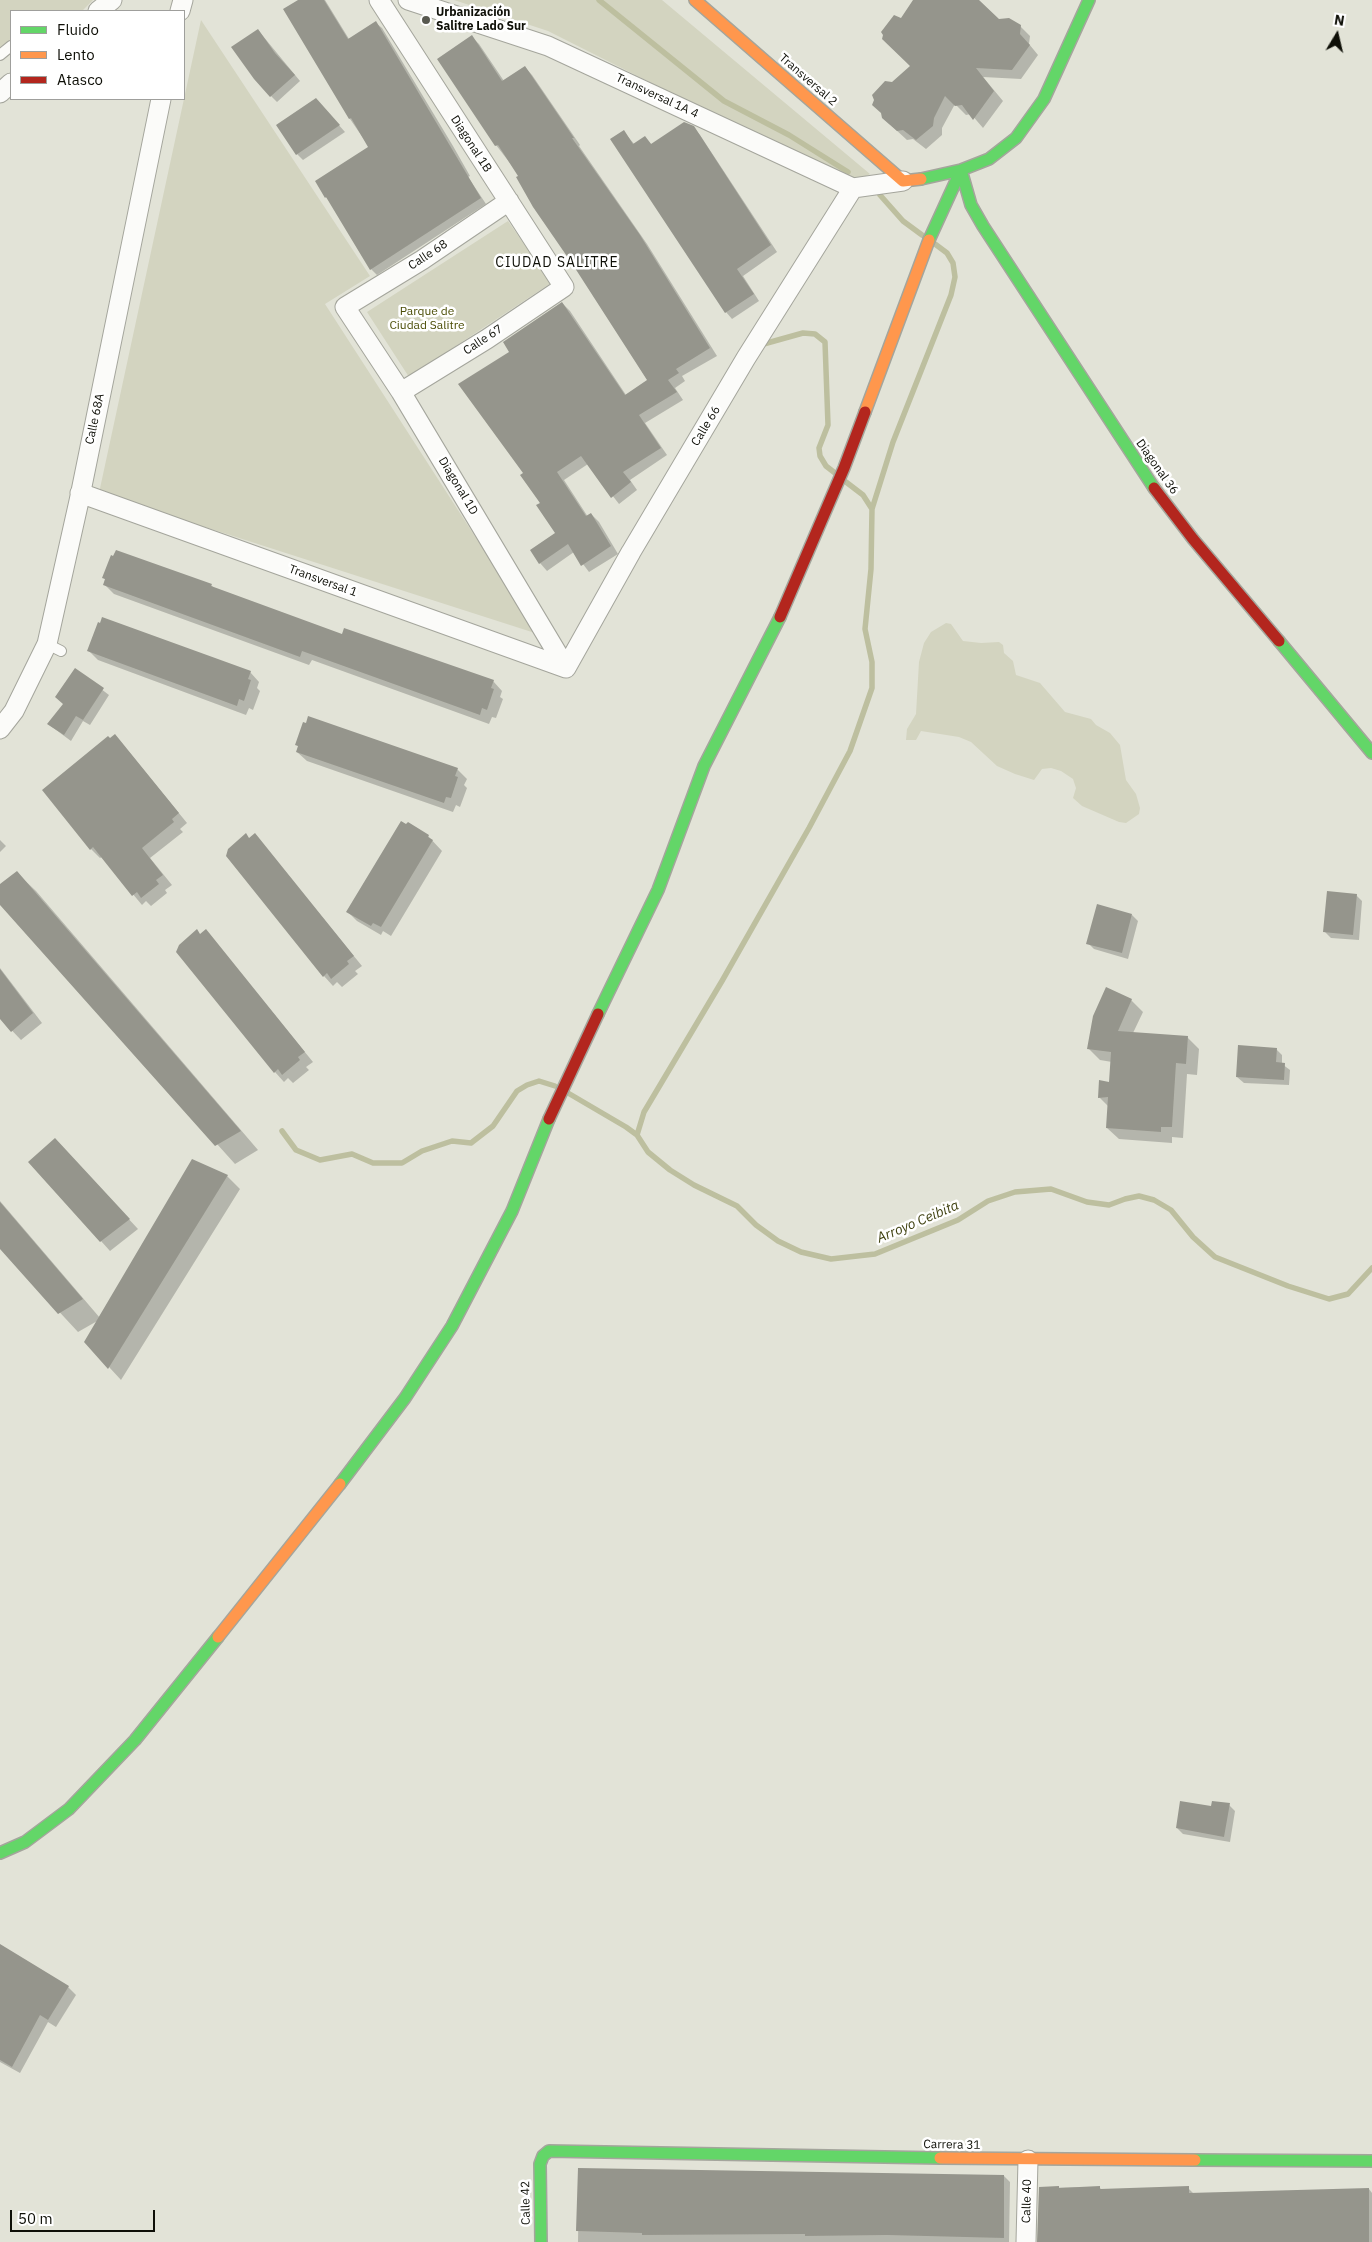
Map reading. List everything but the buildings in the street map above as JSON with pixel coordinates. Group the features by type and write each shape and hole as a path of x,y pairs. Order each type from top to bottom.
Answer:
{"street":[{"path":"99,10 112,0"},
{"name":"Diagonal 1B","path":"379,0 564,287"},
{"name":"Transversal 1A 4","path":"408,0 548,46 853,188"},
{"name":"Transversal 2","path":"695,0 903,181"},
{"path":"853,188 934,177 961,170 990,159 1016,138 1044,99 1089,0"},
{"path":"0,93 10,84"},
{"name":"Calle 68A","path":"0,729 14,711 54,647 80,493 162,100"},
{"path":"0,1853 25,1842 68,1809 135,1740 308,1524 405,1398 452,1326 512,1211 556,1101 658,890 704,766 791,595 844,468 925,248 961,170"},
{"name":"Diagonal 36","path":"961,170 971,205 983,226 1145,477 1200,547 1372,753"},
{"name":"Calle 66","path":"566,668 631,552 721,400 853,188"},
{"name":"Calle 68","path":"345,307 509,202"},
{"name":"Calle 67","path":"401,392 487,339 564,287"},
{"name":"Diagonal 1D","path":"345,307 401,392 566,668"},
{"name":"Transversal 1","path":"80,493 566,668"},
{"name":"Carrera 31","path":"540,2164 542,2156 549,2151 1028,2160 1372,2161"},
{"name":"Calle 40","path":"1026,2242 1028,2160"},
{"name":"Calle 42","path":"540,2164 540,2242"}],"lane":[{"path":"0,56 10,47"}],"green space":[{"path":"0,0 93,0 83,10 10,10 10,40 0,48"},
{"path":"454,0 662,0 870,174 852,184 548,31"},
{"path":"201,20 370,276 325,304 538,634 99,493"},
{"name":"Parque de Ciudad Salitre","path":"508,221 551,283 409,377 367,312"},
{"path":"946,623 951,624 963,641 999,642 1003,645 1004,653 1013,661 1016,675 1040,683 1065,712 1091,719 1096,725 1110,733 1120,745 1126,780 1136,794 1140,808 1139,814 1126,823 1119,822 1082,806 1073,798 1076,788 1073,779 1061,771 1051,768 1042,769 1034,780 1015,774 997,766 971,742 959,737 921,731 916,740 906,740 907,729 916,714 919,662 924,643 931,632"}],"waterway":[{"path":"599,0 724,101 789,135 848,172"},
{"path":"880,195 903,221 922,235"},
{"path":"872,509 893,442 951,295 955,277 953,263 947,253 935,244"},
{"path":"760,345 803,333 815,334 825,342 828,425 819,448 820,456 826,466 835,473"},
{"path":"637,1135 644,1112 722,981 809,828 850,751 872,688 872,662 865,629 871,569 872,509 863,495 846,482"},
{"name":"Arroyo Ceibita","path":"282,1131 296,1150 320,1160 352,1154 373,1163 402,1163 422,1151 452,1141 471,1143 493,1126 517,1091 527,1085 539,1081 555,1086"},
{"name":"Arroyo Ceibita","path":"568,1093 626,1127 637,1135 648,1152 670,1170 694,1185 737,1206 756,1225 778,1241 801,1252 831,1259 875,1254 958,1220 988,1201 1015,1192 1051,1189 1087,1202 1109,1205 1139,1196 1154,1200 1171,1210 1193,1237 1215,1257 1288,1286 1329,1299 1348,1294 1372,1268"}],"traffic: fast":[{"path":"921,179 961,170 989,159 1016,138 1044,99 1089,0"},
{"path":"961,170 971,205 983,226 1154,488"},
{"path":"929,240 961,170"},
{"path":"598,1014 658,890 704,766 780,617"},
{"path":"1279,641 1372,753"},
{"path":"340,1484 405,1398 452,1326 512,1211 549,1119"},
{"path":"0,1853 25,1842 69,1809 135,1740 218,1637"},
{"path":"541,2242 540,2164 543,2156 549,2151 940,2158"},
{"path":"1195,2160 1372,2161"}],"traffic: slow":[{"path":"695,0 903,181 921,179"},
{"path":"865,412 929,240"},
{"path":"218,1637 340,1484"},
{"path":"940,2158 1195,2160"}],"traffic: jam":[{"path":"780,617 844,468 865,412"},
{"path":"1154,488 1193,539 1279,641"},
{"path":"549,1119 598,1014"}],"place":[{"name":"Urbanización Salitre Lado Sur","path":"426,20"}],"district":[{"name":"CIUDAD SALITRE","path":"557,263"}]}
